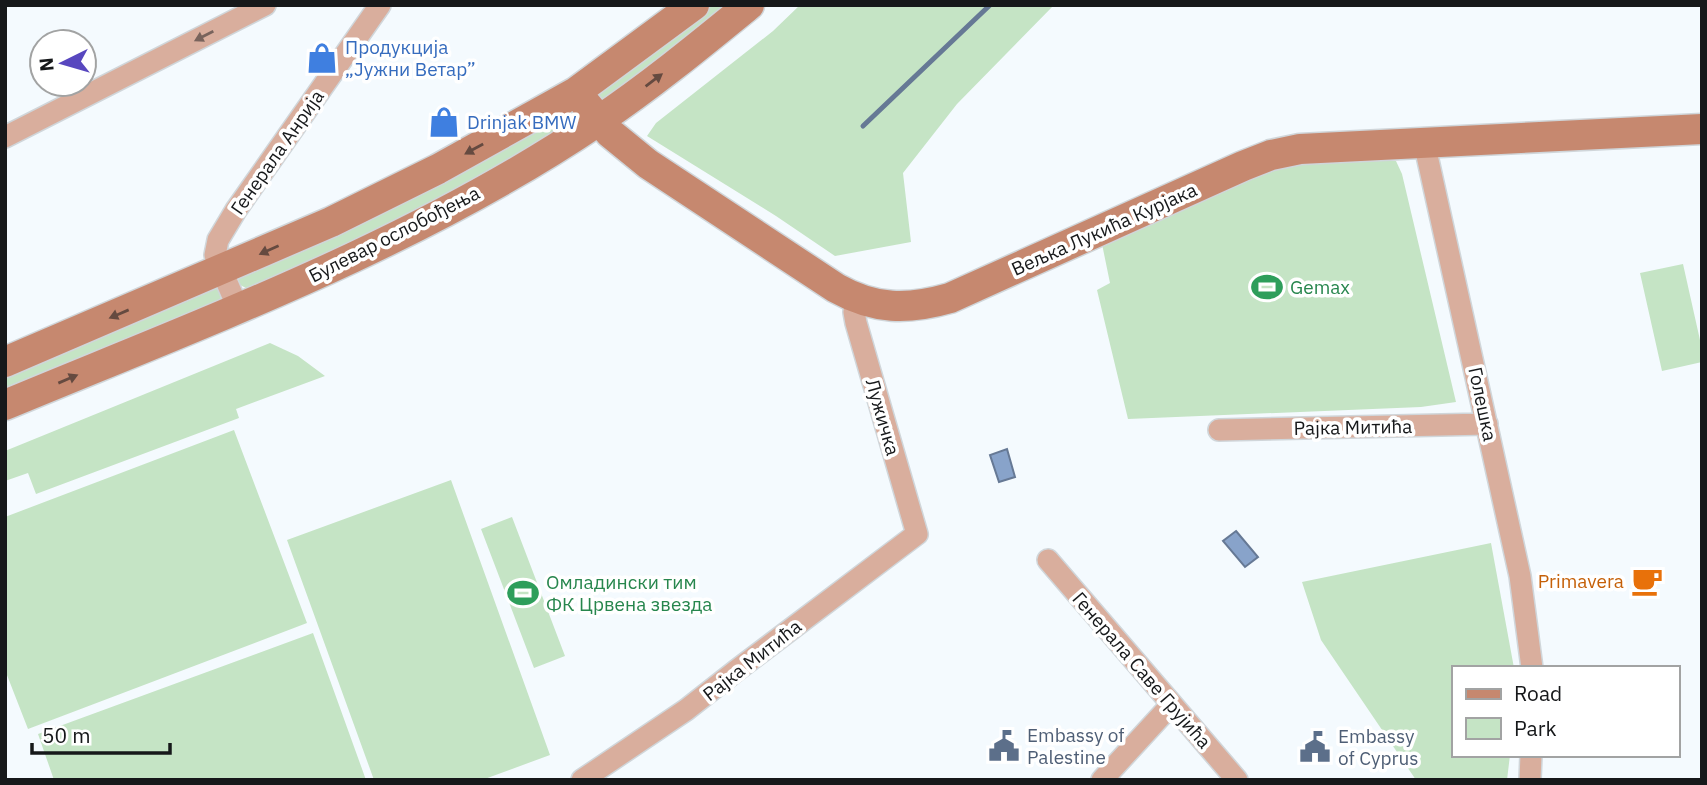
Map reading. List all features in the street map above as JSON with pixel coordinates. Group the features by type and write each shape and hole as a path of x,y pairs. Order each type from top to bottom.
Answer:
{"main road":[{"name":"Булевар ослобођења","path":"5,362 221,271 384,197 576,92 694,5"},
{"name":"Булевар ослобођења","path":"5,405 238,308 393,238 491,186 599,121 749,5"},
{"name":"Вељка Лукића Курјака","path":"576,92 599,121 648,164 856,299 884,306 914,306 950,298 1271,155 1292,150 1702,129"}],"street":[{"path":"6,134 265,5"},
{"name":"Генерала Анрија","path":"238,308 215,251 223,231 380,5"},
{"name":"Голешка","path":"1424,142 1520,576 1532,666"},
{"name":"Лужичка","path":"856,299 856,323 917,534"},
{"name":"Рајка Митића","path":"1219,430 1488,424"},
{"name":"Рајка Митића","path":"582,780 687,710 917,534"},
{"name":"Генерала Саве Грујића","path":"1048,560 1237,780"},
{"path":"1102,780 1171,705"},
{"path":"1530,780 1531,757"}],"green space":[{"path":"708,5 738,5 603,101 599,96 601,91"},
{"path":"800,5 1054,5 957,104 903,173 911,242 835,256 647,136 656,123 773,31"},
{"path":"554,121 560,129 458,195 248,289 240,285 238,278 241,271"},
{"name":"Gemax","path":"1323,157 1396,161 1402,174 1456,402 1421,407 1128,419 1097,290 1110,283 1102,244 1268,168"},
{"path":"1683,264 1702,349 1702,362 1662,371 1640,273"},
{"path":"214,286 220,292 221,300 5,393 5,368"},
{"path":"270,343 298,356 325,376 236,409 239,418 36,494 28,473 5,481 5,451"},
{"path":"234,430 307,623 28,729 5,670 5,517"},
{"path":"451,480 550,755 482,780 374,780 287,540"},
{"name":"Омладински тим ФК Црвена звезда","path":"512,517 565,656 534,668 481,529"},
{"path":"1491,543 1514,666 1452,666 1452,757 1510,757 1507,780 1416,780 1321,640 1302,582"},
{"path":"313,633 366,780 54,780 38,734"}],"water":[{"path":"1007,449 1015,477 999,482 990,455"},
{"path":"1236,531 1258,557 1245,567 1223,541"}],"waterway":[{"path":"863,126 990,5"}],"place":[{"name":"Продукција „Јужни Ветар”","path":"322,58"},
{"name":"Drinjak BMW","path":"444,122"},
{"name":"Gemax","path":"1267,287"},
{"name":"Primavera","path":"1647,581"},
{"name":"Омладински тим ФК Црвена звезда","path":"523,593"},
{"name":"Embassy of Palestine","path":"1004,746"},
{"name":"Embassy of Cyprus","path":"1315,747"}]}
